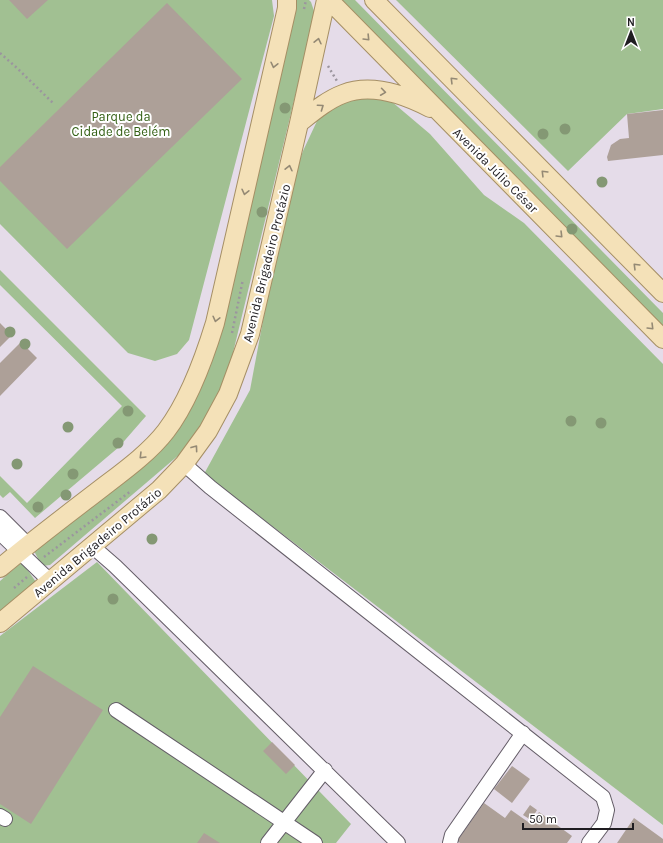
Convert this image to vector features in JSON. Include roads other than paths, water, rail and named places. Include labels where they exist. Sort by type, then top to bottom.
[{"type":"main road","points":[[0,567],[137,460],[166,431],[181,407],[197,375],[215,323],[286,15],[287,0]]},
{"type":"main road","name":"Avenida Brigadeiro Protázio","points":[[0,623],[159,490],[184,464],[208,431],[228,394],[250,334],[300,123],[326,0]]},
{"type":"main road","name":"Avenida Júlio César","points":[[330,0],[663,339]]},
{"type":"main road","points":[[374,0],[663,293]]},
{"type":"main road","points":[[300,123],[330,100],[344,93],[365,90],[382,91],[400,95],[442,115]]},
{"type":"street","points":[[184,464],[210,487],[603,797],[607,810],[604,823],[589,843]]},
{"type":"street","points":[[0,517],[50,581]]},
{"type":"street","points":[[0,533],[24,549]]},
{"type":"street","points":[[92,546],[325,770],[398,843]]},
{"type":"street","points":[[116,710],[315,843]]},
{"type":"street","points":[[450,843],[452,835],[522,733]]},
{"type":"street","points":[[268,843],[325,770]]},
{"type":"park label","name":"Parque da Cidade de Belém","points":[[121,124]]}]
